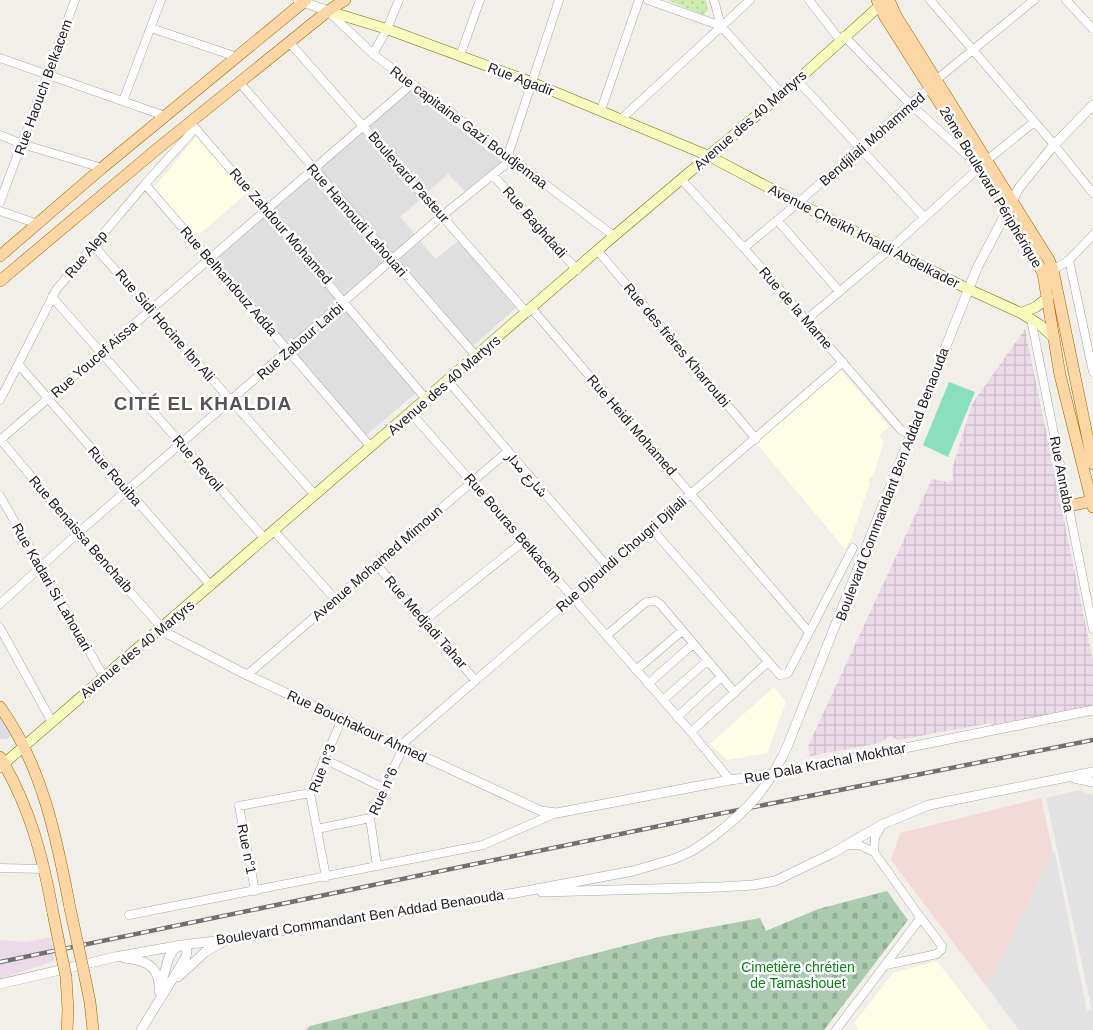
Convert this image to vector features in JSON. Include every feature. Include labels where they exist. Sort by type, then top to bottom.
[{"type":"main road","points":[[0,281],[328,11],[345,0]]},
{"type":"main road","points":[[0,256],[302,1]]},
{"type":"main road","name":"Avenue des 40 Martyrs","points":[[1,763],[24,746],[104,678],[530,311],[614,236],[782,94],[883,1]]},
{"type":"main road","name":"2ème Boulevard Périphérique","points":[[883,1],[885,17],[933,84],[1008,204],[1049,260],[1053,270],[1093,464]]},
{"type":"main road","name":"Rue Agadir","points":[[328,11],[388,29],[531,82],[709,156]]},
{"type":"main road","name":"Avenue Cheïkh Khaldi Abdelkader","points":[[709,156],[968,289],[1021,313],[1053,337]]},
{"type":"main road","name":"2ème Boulevard Périphérique","points":[[1008,204],[1043,273],[1060,375],[1093,503]]},
{"type":"main road","points":[[1021,313],[1036,307],[1048,297]]},
{"type":"main road","points":[[1068,506],[1093,503]]},
{"type":"main road","points":[[0,707],[24,746],[45,802],[56,839],[92,1011],[93,1030]]},
{"type":"main road","points":[[1,763],[20,795],[32,825],[45,869],[66,977],[67,1030]]},
{"type":"street","name":"Rue Haouch Belkacem","points":[[0,202],[74,0]]},
{"type":"street","points":[[123,101],[161,0]]},
{"type":"street","points":[[373,54],[388,29],[399,0]]},
{"type":"street","points":[[460,56],[480,0]]},
{"type":"street","points":[[510,157],[531,82],[559,0]]},
{"type":"street","points":[[601,110],[639,0]]},
{"type":"street","points":[[648,0],[721,26]]},
{"type":"street","points":[[714,0],[721,26],[782,94]]},
{"type":"street","points":[[621,119],[750,0]]},
{"type":"street","points":[[809,0],[842,38],[910,104],[983,164]]},
{"type":"street","points":[[930,0],[1093,194]]},
{"type":"street","name":"Bendjilali Mohammed","points":[[744,248],[933,84],[1034,0]]},
{"type":"street","points":[[1066,0],[1093,29]]},
{"type":"street","points":[[302,1],[328,11]]},
{"type":"street","name":"Rue capitaine Gazi Boudjemaa","points":[[328,11],[373,54],[614,236]]},
{"type":"street","points":[[151,28],[237,57]]},
{"type":"street","name":"Boulevard Pasteur","points":[[290,43],[442,216],[530,311]]},
{"type":"street","points":[[0,58],[165,116]]},
{"type":"street","points":[[797,80],[924,217]]},
{"type":"street","name":"Rue Hamoudi Lahouari","points":[[240,83],[476,356]]},
{"type":"street","name":"Rue Youcef Aissa","points":[[0,440],[412,84]]},
{"type":"street","points":[[1052,144],[1093,100]]},
{"type":"street","points":[[1052,144],[1093,105]]},
{"type":"street","points":[[806,320],[890,249],[983,164],[1034,122]]},
{"type":"street","name":"Rue Alep","points":[[0,400],[56,290],[145,184],[191,133],[191,123]]},
{"type":"street","name":"Rue Zahdour Mohamed","points":[[191,123],[427,400]]},
{"type":"street","points":[[0,135],[22,144],[102,168]]},
{"type":"street","name":"Boulevard Commandant Ben Addad Benaouda","points":[[0,984],[116,957],[182,945],[515,893],[633,871],[658,865],[692,851],[736,819],[756,800],[770,780],[787,747],[912,435],[968,289],[1008,204],[1052,144]]},
{"type":"street","name":"Rue Zabour Larbi","points":[[0,604],[78,533],[442,216],[493,175],[510,157]]},
{"type":"street","name":"Rue Baghdadi","points":[[493,175],[577,270]]},
{"type":"street","name":"Rue de la Marne","points":[[682,180],[744,248],[901,430],[912,435]]},
{"type":"street","name":"Rue Belhandouz Adda","points":[[145,184],[371,447]]},
{"type":"street","points":[[0,211],[38,224]]},
{"type":"street","points":[[777,220],[839,291]]},
{"type":"street","points":[[1053,270],[1069,260],[1093,235]]},
{"type":"street","name":"Rue Sidi Hocine Ibn Ali","points":[[93,245],[152,309],[315,495]]},
{"type":"street","name":"Rue des frères Kharroubi","points":[[598,252],[756,439]]},
{"type":"street","points":[[1069,260],[1091,355],[1093,372]]},
{"type":"street","name":"Rue Revoil","points":[[52,297],[265,538]]},
{"type":"street","name":"Rue Heidi Mohamed","points":[[530,311],[809,632]]},
{"type":"street","name":"Rue Annaba","points":[[1031,319],[1093,629]]},
{"type":"street","name":"Rue Djoundi Chougri Djilali","points":[[401,747],[475,680],[843,362]]},
{"type":"street","name":"Rue Rouiba","points":[[19,365],[211,586]]},
{"type":"street","name":"شارع مدار","points":[[448,381],[607,566]]},
{"type":"street","name":"Rue Bouras Belkacem","points":[[411,413],[607,635],[730,780]]},
{"type":"street","name":"Rue Benaissa Benchaib","points":[[0,440],[78,533],[162,628]]},
{"type":"street","name":"Avenue Mohamed Mimoun","points":[[247,675],[508,451]]},
{"type":"street","name":"Rue Kadari Si Lahouari","points":[[0,496],[104,678]]},
{"type":"street","points":[[651,528],[780,675],[788,673],[853,548]]},
{"type":"street","points":[[274,531],[335,599]]},
{"type":"street","points":[[425,620],[524,541]]},
{"type":"street","name":"Rue Medjadi Tahar","points":[[376,564],[475,680]]},
{"type":"street","points":[[607,635],[646,602],[658,603],[734,693]]},
{"type":"street","points":[[0,628],[52,722]]},
{"type":"street","name":"Rue Bouchakour Ahmed","points":[[162,628],[168,634],[247,675],[541,810],[557,813]]},
{"type":"street","points":[[636,670],[682,630]]},
{"type":"street","points":[[648,684],[693,644]]},
{"type":"street","points":[[663,700],[708,661]]},
{"type":"street","points":[[691,732],[768,662]]},
{"type":"street","points":[[677,717],[721,677]]},
{"type":"street","name":"Rue Dala Krachal Mokhtar","points":[[557,813],[730,780],[786,772],[1093,710]]},
{"type":"street","name":"Rue n°3","points":[[326,877],[310,793],[342,719]]},
{"type":"street","name":"Rue n°6","points":[[377,866],[370,818],[401,747]]},
{"type":"street","points":[[324,759],[384,788]]},
{"type":"street","points":[[515,893],[752,885],[775,880],[845,846],[883,824],[929,805],[1093,772]]},
{"type":"street","points":[[1071,777],[1093,782]]},
{"type":"street","name":"Rue n°1","points":[[255,891],[239,806],[310,793]]},
{"type":"street","points":[[129,915],[483,845],[557,813]]},
{"type":"street","points":[[317,829],[370,818]]},
{"type":"street","points":[[874,852],[874,837],[883,824]]},
{"type":"street","points":[[845,846],[859,844],[874,852],[942,946],[937,954],[886,965]]},
{"type":"street","points":[[0,868],[45,869]]},
{"type":"street","points":[[836,1030],[919,920],[918,914]]},
{"type":"street","points":[[156,1004],[177,978],[195,960],[215,946],[232,938]]},
{"type":"street","points":[[141,1030],[186,957],[187,949],[182,945],[174,949],[169,957],[156,1004]]},
{"type":"street","points":[[116,957],[138,960],[152,965],[158,976],[159,991]]},
{"type":"shaded area","points":[[409,90],[502,161],[465,191],[448,174],[427,193],[369,125]]},
{"type":"shaded area","points":[[364,131],[421,199],[400,217],[416,235],[393,255],[320,169]]},
{"type":"shaded area","points":[[197,136],[248,192],[196,237],[152,190]]},
{"type":"shaded area","points":[[313,175],[386,260],[345,296],[271,211]]},
{"type":"shaded area","points":[[266,216],[338,302],[288,345],[215,260]]},
{"type":"shaded area","points":[[419,240],[436,259],[458,241],[516,308],[473,346],[397,260]]},
{"type":"shaded area","points":[[344,308],[416,393],[365,436],[293,351]]},
{"type":"shaded area","points":[[1025,329],[1093,661],[1093,706],[898,740],[890,736],[880,743],[810,756],[808,746],[932,479],[948,482],[953,480],[952,469],[972,404]]},
{"type":"shaded area","points":[[840,369],[889,427],[879,435],[884,442],[873,475],[868,480],[870,483],[850,541],[845,549],[757,444]]},
{"type":"shaded area","points":[[774,687],[786,702],[767,753],[727,760],[710,744]]},
{"type":"shaded area","points":[[0,713],[11,730],[10,736],[7,739],[0,739]]},
{"type":"shaded area","points":[[1080,790],[1093,796],[1093,1030],[1019,1030],[986,986],[993,977],[1053,852],[1055,853],[1087,1011],[1092,1010],[1046,798]]},
{"type":"shaded area","points":[[1041,798],[1053,852],[993,977],[986,986],[891,860],[900,833]]},
{"type":"shaded area","points":[[51,937],[54,961],[0,979],[0,940],[26,942]]},
{"type":"shaded area","points":[[937,961],[990,1030],[857,1030],[858,1028],[854,1023],[893,973]]},
{"type":"green space","points":[[667,0],[706,0],[708,10],[703,15]]},
{"type":"green space","points":[[949,382],[975,392],[948,457],[923,445]]},
{"type":"green space","name":"Cimetière chrétien de Tamashouet","points":[[887,891],[908,920],[824,1030],[306,1030],[310,1026],[659,937],[760,918],[766,931],[818,909]]},
{"type":"railway","points":[[0,962],[703,817],[1093,740]]},
{"type":"district","name":"CITÉ EL KHALDIA","points":[[203,403]]}]
